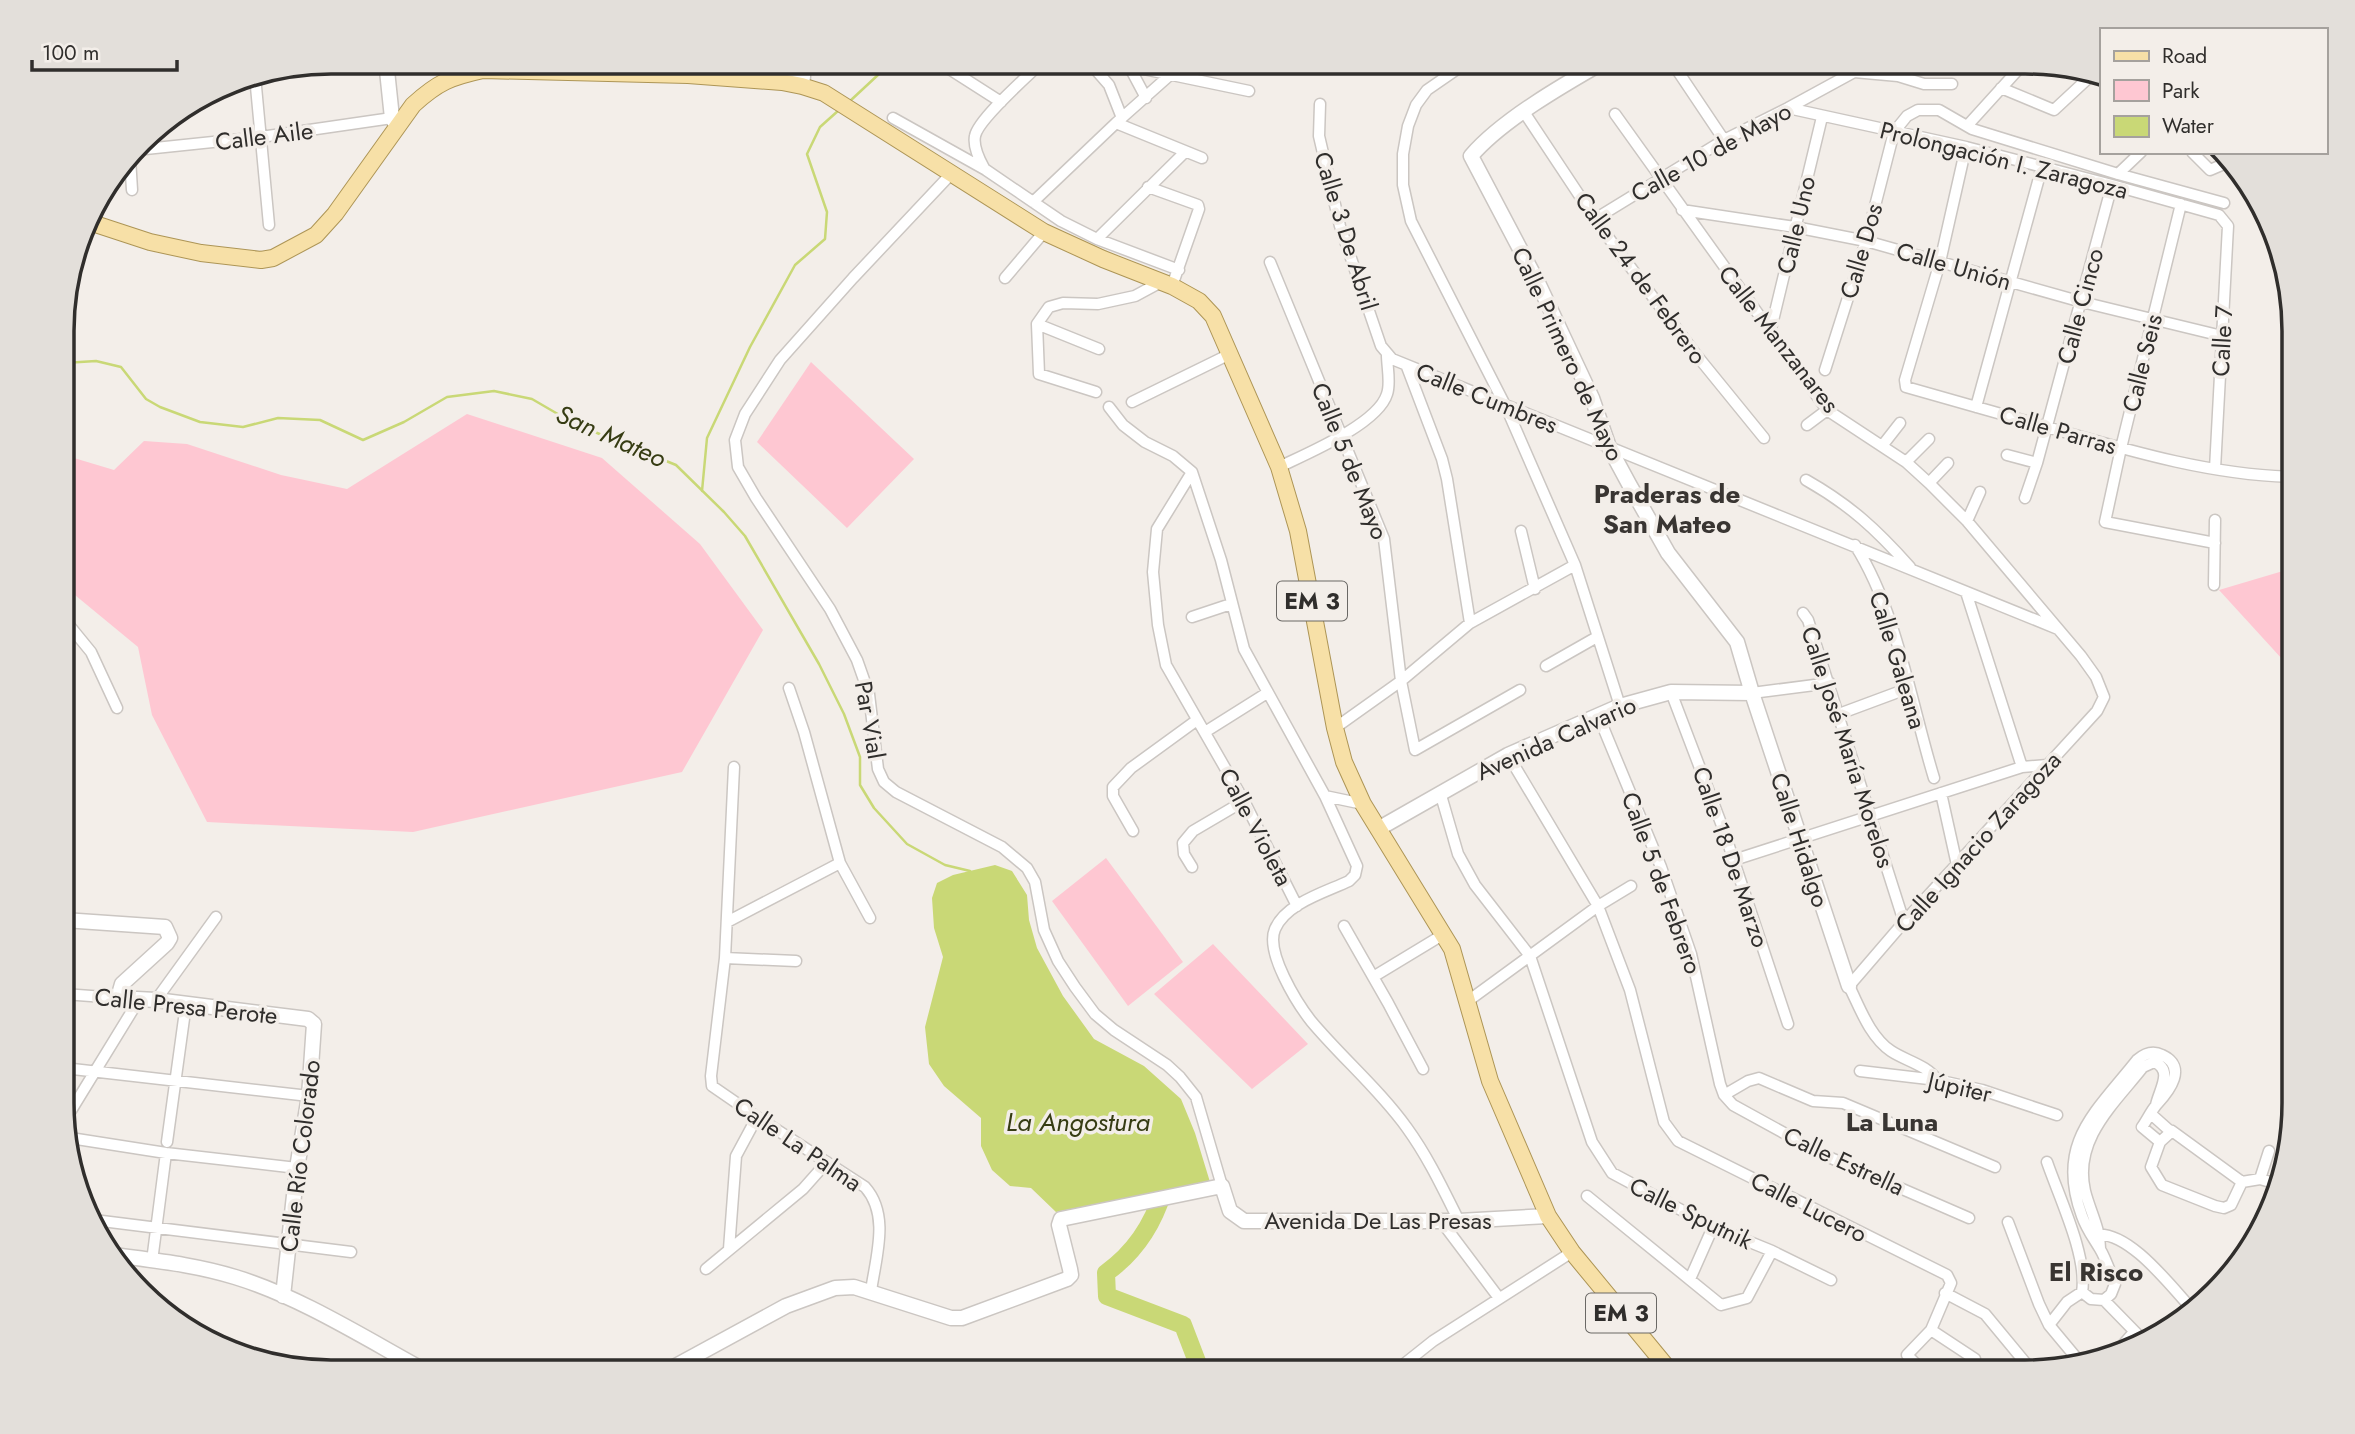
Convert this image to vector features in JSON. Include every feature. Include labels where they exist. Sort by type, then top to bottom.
[{"type":"main road","name":"EM 3","points":[[97,224],[150,242],[201,253],[261,260],[273,258],[316,235],[335,214],[394,122],[428,91],[461,74]]},
{"type":"main road","name":"EM 3","points":[[680,74],[782,82],[802,86],[833,99],[1044,232],[1167,284],[1199,301],[1213,316],[1279,467],[1298,531],[1335,728],[1344,762],[1363,804],[1444,934],[1458,965],[1490,1081],[1548,1216],[1572,1252],[1661,1360]]},
{"type":"street","points":[[388,74],[394,122]]},
{"type":"street","points":[[798,74],[803,76],[802,86]]},
{"type":"street","points":[[957,74],[1002,102]]},
{"type":"street","points":[[986,170],[978,156],[975,135],[983,120],[1031,74]]},
{"type":"street","points":[[1099,74],[1109,85],[1119,120],[1202,158]]},
{"type":"street","points":[[1133,74],[1146,98]]},
{"type":"street","points":[[1166,74],[1249,91]]},
{"type":"street","points":[[1450,74],[1427,90],[1416,105],[1408,126],[1403,154],[1403,185],[1411,221],[1506,407],[1575,565],[1620,706]]},
{"type":"street","points":[[1524,112],[1584,74]]},
{"type":"street","points":[[1680,74],[1724,140]]},
{"type":"street","name":"Calle 10 de Mayo","points":[[1595,219],[1724,140],[1788,108],[1840,74]]},
{"type":"street","points":[[1889,74],[1924,84],[1952,84]]},
{"type":"street","points":[[1967,126],[2014,74]]},
{"type":"street","points":[[1033,202],[1170,75]]},
{"type":"street","points":[[2001,88],[2054,110],[2086,81]]},
{"type":"street","points":[[256,85],[269,225]]},
{"type":"street","name":"Calle 3 De Abril","points":[[1320,104],[1319,136],[1340,226],[1381,346],[1387,355]]},
{"type":"street","name":"Prolongación I. Zaragoza","points":[[1788,108],[1966,147],[2220,215]]},
{"type":"street","points":[[1894,132],[1907,116],[1918,110],[1940,110],[1967,126],[2118,174],[2224,203]]},
{"type":"street","name":"Calle Primero de Mayo","points":[[1524,112],[1480,145],[1471,156],[1539,285],[1592,398],[1609,447],[1668,553],[1737,642],[1752,694]]},
{"type":"street","name":"Calle 24 de Febrero","points":[[1524,112],[1595,219],[1694,352],[1764,438]]},
{"type":"street","name":"Calle Manzanares","points":[[1615,114],[1827,410],[1906,462],[1967,521],[2059,629],[2096,677],[2104,697]]},
{"type":"street","name":"Calle Uno","points":[[1770,333],[1822,117]]},
{"type":"street","points":[[894,118],[986,170],[1061,221],[1097,239],[1179,270]]},
{"type":"street","name":"Calle Aile","points":[[149,149],[394,122]]},
{"type":"street","name":"Calle Dos","points":[[1825,370],[1866,241],[1894,132]]},
{"type":"street","points":[[1940,262],[1966,147]]},
{"type":"street","points":[[1097,239],[1185,152]]},
{"type":"street","points":[[2118,174],[2139,154]]},
{"type":"street","points":[[2194,154],[2210,170],[2222,166]]},
{"type":"street","points":[[1976,407],[2042,167]]},
{"type":"street","points":[[131,169],[132,190]]},
{"type":"street","name":"Par Vial","points":[[951,174],[828,304],[780,360],[745,414],[735,440],[738,467],[830,609],[857,660],[869,694],[878,769],[884,782],[896,792],[1002,847],[1027,868],[1035,882],[1044,930],[1058,961],[1075,987],[1095,1014],[1167,1065],[1196,1097],[1222,1186]]},
{"type":"street","name":"Calle Cinco","points":[[2025,498],[2082,302],[2112,185]]},
{"type":"street","points":[[1096,392],[1039,374],[1037,324],[1049,307],[1063,303],[1098,304],[1135,296],[1167,284],[1179,270],[1198,205],[1148,187]]},
{"type":"street","name":"Calle Seis","points":[[2181,204],[2105,522],[2215,543]]},
{"type":"street","name":"Calle Unión","points":[[1682,210],[1796,227],[1866,241],[2082,302],[2222,336]]},
{"type":"street","name":"Calle 7","points":[[2215,470],[2228,226],[2220,215]]},
{"type":"street","points":[[1005,278],[1044,232]]},
{"type":"street","name":"Calle 5 de Mayo","points":[[1269,262],[1384,539],[1401,681],[1415,750],[1520,690]]},
{"type":"street","name":"Calle Parras","points":[[1940,262],[1906,387],[2121,449],[2215,470],[2282,477]]},
{"type":"street","points":[[1037,324],[1100,349]]},
{"type":"street","points":[[1132,401],[1230,354]]},
{"type":"street","name":"Calle Cumbres","points":[[1387,355],[1407,367],[2059,629]]},
{"type":"street","name":"Calle Cumbres","points":[[1279,467],[1342,437],[1384,402],[1388,391],[1387,355]]},
{"type":"street","points":[[1407,367],[1447,479],[1470,623]]},
{"type":"street","points":[[1109,407],[1123,425],[1145,442],[1173,456],[1192,472],[1221,560],[1244,649],[1325,796],[1357,866],[1356,875],[1349,881],[1297,906]]},
{"type":"street","points":[[1808,425],[1827,410]]},
{"type":"street","points":[[1882,446],[1900,423]]},
{"type":"street","points":[[1906,462],[1929,439]]},
{"type":"street","points":[[2007,455],[2037,463]]},
{"type":"street","points":[[1929,483],[1948,463]]},
{"type":"street","name":"Calle Violeta","points":[[1192,472],[1157,529],[1153,572],[1158,625],[1166,665],[1244,801],[1297,906],[1273,931],[1275,953],[1286,982],[1310,1020],[1362,1074],[1406,1127],[1432,1166],[1460,1221]]},
{"type":"street","points":[[1806,480],[1838,498],[1877,530],[1911,569]]},
{"type":"street","points":[[1967,521],[1980,492]]},
{"type":"street","points":[[2214,585],[2215,520]]},
{"type":"street","points":[[1521,531],[1535,589]]},
{"type":"street","name":"Calle Galeana","points":[[1855,545],[1885,603],[1934,778]]},
{"type":"street","points":[[1335,728],[1401,681],[1470,623],[1575,565]]},
{"type":"street","points":[[1966,592],[2022,767]]},
{"type":"street","points":[[1192,617],[1231,604]]},
{"type":"street","name":"Calle José María Morelos","points":[[1803,613],[1808,620],[1830,683],[1904,922]]},
{"type":"street","points":[[74,630],[90,652],[117,708]]},
{"type":"street","points":[[1546,666],[1597,636]]},
{"type":"street","name":"Avenida Calvario","points":[[1378,829],[1508,755],[1620,706],[1671,692],[1752,694],[1830,683]]},
{"type":"street","points":[[789,688],[840,863],[870,918]]},
{"type":"street","points":[[1839,714],[1909,688]]},
{"type":"street","name":"Calle 18 De Marzo","points":[[1671,692],[1734,860],[1788,1024]]},
{"type":"street","points":[[1205,733],[1267,693]]},
{"type":"street","name":"Calle Hidalgo","points":[[1752,694],[1849,986]]},
{"type":"street","name":"Calle Ignacio Zaragoza","points":[[1849,986],[2097,711],[2104,697]]},
{"type":"street","name":"Calle 5 de Febrero","points":[[1598,715],[1661,867],[1691,954],[1724,1095]]},
{"type":"street","points":[[1133,831],[1113,796],[1113,787],[1131,768],[1197,720]]},
{"type":"street","points":[[1508,755],[1598,906]]},
{"type":"street","points":[[1734,860],[2022,767],[2047,765]]},
{"type":"street","points":[[734,766],[725,958],[796,961]]},
{"type":"street","points":[[1440,792],[1458,854],[1530,956]]},
{"type":"street","points":[[1941,793],[1957,865]]},
{"type":"street","points":[[1325,796],[1363,804]]},
{"type":"street","points":[[1192,867],[1184,854],[1183,843],[1193,831],[1244,801]]},
{"type":"street","points":[[727,922],[840,863]]},
{"type":"street","points":[[1468,1001],[1598,906],[1631,886]]},
{"type":"street","name":"Calle Lucero","points":[[1598,906],[1630,990],[1664,1122],[1669,1132],[1678,1141],[1951,1279],[1945,1293]]},
{"type":"street","points":[[156,1000],[216,916]]},
{"type":"street","points":[[74,921],[165,927],[169,933],[167,943],[122,984],[118,998]]},
{"type":"street","points":[[1343,926],[1423,1069]]},
{"type":"street","points":[[1373,977],[1444,934]]},
{"type":"street","name":"Calle Sputnik","points":[[1530,956],[1592,1142],[1612,1173],[1713,1227],[1772,1251],[1831,1280]]},
{"type":"street","name":"Calle La Palma","points":[[725,958],[712,1086],[865,1187],[874,1197],[879,1209],[879,1236],[871,1291]]},
{"type":"street","points":[[1849,986],[1881,1042],[1890,1050],[1930,1072],[1937,1080]]},
{"type":"street","name":"Calle Presa Perote","points":[[74,995],[140,998],[308,1019]]},
{"type":"street","points":[[74,1105],[140,998]]},
{"type":"street","points":[[152,1261],[186,1004]]},
{"type":"street","name":"Calle Río Colorado","points":[[284,1296],[315,1029],[308,1019]]},
{"type":"street","points":[[2104,1300],[2111,1294],[2115,1284],[2095,1235],[2082,1171],[2083,1153],[2090,1137],[2143,1067],[2154,1062],[2160,1064],[2165,1071],[2165,1077],[2154,1110],[2142,1127],[2161,1142]]},
{"type":"street","points":[[74,1069],[309,1096]]},
{"type":"street","name":"Júpiter","points":[[1860,1071],[1937,1080],[1982,1090],[2057,1115]]},
{"type":"street","points":[[1724,1095],[1748,1081],[1759,1078],[1813,1101],[1843,1102],[1995,1167]]},
{"type":"street","name":"Calle Estrella","points":[[1724,1095],[1733,1105],[1824,1155],[1969,1219]]},
{"type":"street","points":[[2154,1110],[2172,1131],[2242,1182],[2260,1179],[2269,1182]]},
{"type":"street","points":[[729,1249],[736,1156],[757,1117]]},
{"type":"street","points":[[2172,1131],[2161,1142],[2151,1167],[2162,1185],[2224,1208],[2231,1205],[2242,1182]]},
{"type":"street","points":[[76,1138],[167,1148],[297,1168]]},
{"type":"street","points":[[2260,1179],[2269,1151]]},
{"type":"street","points":[[705,1269],[803,1189],[827,1162]]},
{"type":"street","points":[[2047,1162],[2080,1259],[2084,1279],[2082,1292],[2067,1302],[2049,1325]]},
{"type":"street","points":[[688,1360],[786,1306],[835,1288],[853,1287],[871,1291],[951,1318],[974,1316],[1067,1279],[1071,1275],[1059,1224],[1061,1219],[1222,1186]]},
{"type":"street","name":"Avenida De Las Presas","points":[[1222,1186],[1230,1211],[1244,1221],[1460,1221],[1548,1216]]},
{"type":"street","points":[[1587,1196],[1721,1305],[1747,1298],[1772,1251]]},
{"type":"street","points":[[102,1221],[351,1252]]},
{"type":"street","points":[[1441,1221],[1499,1298]]},
{"type":"street","points":[[2008,1222],[2049,1325],[2075,1356]]},
{"type":"street","points":[[1690,1279],[1713,1227]]},
{"type":"street","points":[[2095,1235],[2116,1238],[2134,1248],[2186,1303]]},
{"type":"street","points":[[1409,1360],[1433,1341],[1572,1252]]},
{"type":"street","points":[[125,1257],[232,1276],[284,1296],[405,1360]]},
{"type":"street","points":[[2082,1292],[2091,1299],[2104,1300],[2137,1335]]},
{"type":"street","points":[[1912,1360],[1907,1355],[1931,1330],[1945,1293],[1985,1314],[2023,1360]]},
{"type":"street","points":[[1931,1330],[1975,1359]]},
{"type":"street","points":[[2128,1339],[2134,1332]]},
{"type":"green space","points":[[811,362],[914,459],[847,528],[757,442]]},
{"type":"green space","points":[[467,414],[602,458],[700,544],[763,630],[682,772],[413,832],[207,822],[152,715],[138,647],[74,594],[74,458],[114,470],[144,441],[187,444],[281,475],[347,489]]},
{"type":"green space","points":[[2282,571],[2282,659],[2219,590]]},
{"type":"green space","points":[[1106,858],[1183,962],[1128,1006],[1052,901]]},
{"type":"green space","points":[[1213,944],[1308,1044],[1252,1089],[1154,994]]},
{"type":"water","name":"La Angostura","points":[[995,865],[1012,871],[1027,895],[1029,920],[1037,948],[1063,996],[1094,1039],[1144,1066],[1181,1099],[1210,1182],[1056,1212],[1031,1188],[1010,1186],[992,1170],[981,1146],[981,1118],[944,1086],[929,1064],[925,1027],[943,957],[934,928],[932,898],[937,883],[953,875]]},
{"type":"waterway","points":[[850,101],[879,74]]},
{"type":"waterway","points":[[702,491],[707,438],[750,347],[795,265],[825,239],[827,212],[807,154],[820,127],[839,110]]},
{"type":"waterway","name":"San Mateo","points":[[74,362],[96,361],[121,367],[146,399],[200,422],[243,427],[278,418],[320,420],[363,440],[404,422],[447,397],[494,391],[532,399],[575,424],[676,465],[745,536],[819,664],[844,714],[860,757],[860,785],[874,808],[907,844],[945,865],[970,871]]},
{"type":"waterway","name":"San Mateo","points":[[1163,1192],[1154,1215],[1134,1247],[1106,1273],[1107,1296],[1183,1325],[1196,1360]]},
{"type":"district","name":"Praderas de San Mateo","points":[[1667,509]]},
{"type":"district","name":"La Luna","points":[[1892,1122]]},
{"type":"district","name":"El Risco","points":[[2096,1272]]}]
